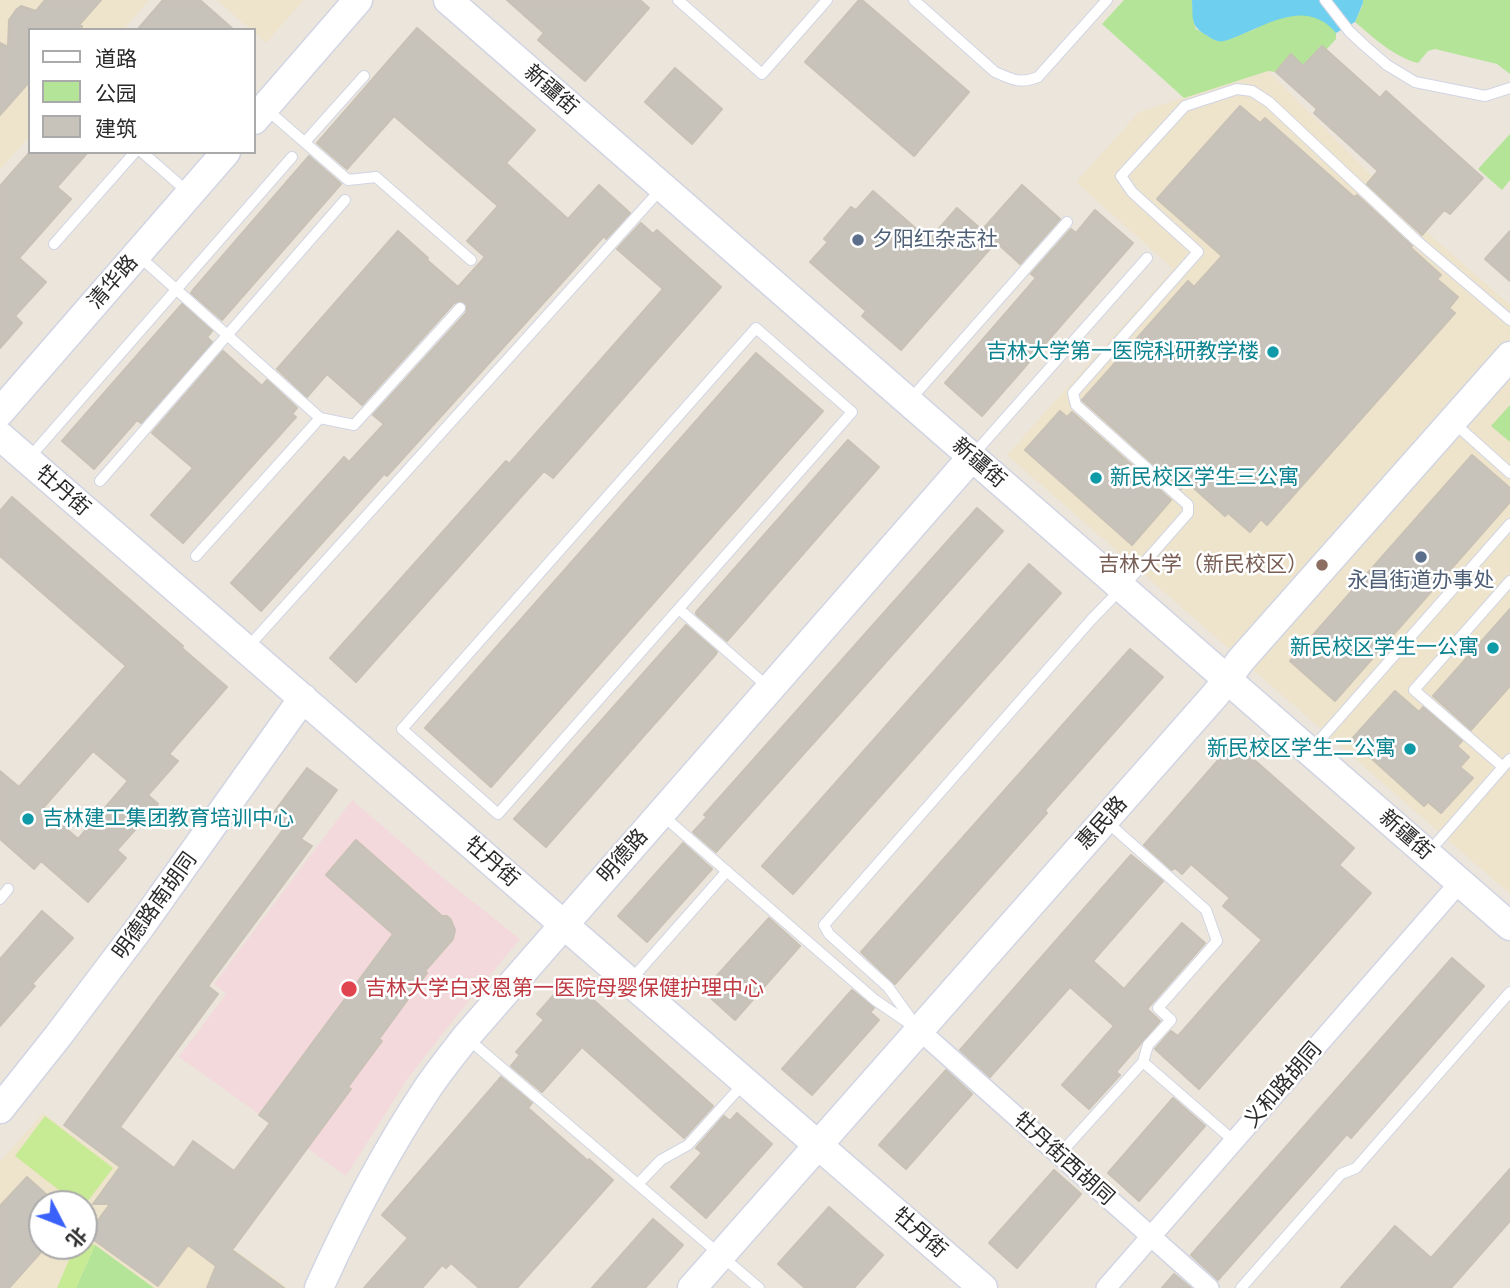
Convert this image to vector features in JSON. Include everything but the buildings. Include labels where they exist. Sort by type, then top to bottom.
[{"type":"street","points":[[259,114],[358,0]]},
{"type":"street","name":"新疆街","points":[[448,0],[1510,926]]},
{"type":"street","name":"清华路","points":[[0,412],[224,154]]},
{"type":"street","name":"惠民路","points":[[692,1288],[1510,356]]},
{"type":"street","name":"牡丹街","points":[[0,436],[984,1288]]},
{"type":"street","name":"明德路","points":[[319,1288],[340,1241],[384,1158],[429,1086],[466,1037],[972,457]]},
{"type":"street","name":"明德路南胡同","points":[[0,1109],[141,926],[303,698]]},
{"type":"street","name":"义和路胡同","points":[[1106,1288],[1460,882]]},
{"type":"street","name":"牡丹街西胡同","points":[[919,1030],[1209,1288]]},
{"type":"lane","points":[[678,0],[762,74],[827,0]]},
{"type":"lane","points":[[914,0],[995,72],[1027,82],[1038,77],[1107,0]]},
{"type":"lane","points":[[1325,0],[1364,46],[1387,65],[1415,82],[1485,96],[1510,88]]},
{"type":"lane","points":[[305,142],[363,76]]},
{"type":"lane","points":[[919,1030],[888,987],[829,934],[824,925],[1188,513],[1188,505],[1076,405],[1073,393],[1198,252],[1132,192],[1121,176],[1185,106],[1237,89],[1252,91],[1269,102],[1416,240],[1510,320]]},
{"type":"lane","points":[[259,114],[305,142],[348,180],[376,177],[471,260]]},
{"type":"lane","points":[[54,244],[133,154]]},
{"type":"lane","points":[[144,154],[190,194]]},
{"type":"lane","points":[[28,460],[292,157]]},
{"type":"lane","points":[[246,649],[663,188]]},
{"type":"lane","points":[[100,481],[345,200]]},
{"type":"lane","points":[[908,401],[1067,222]]},
{"type":"lane","points":[[137,254],[320,418],[354,425],[460,308]]},
{"type":"lane","points":[[972,457],[1147,258]]},
{"type":"lane","points":[[756,328],[852,412],[679,609],[498,814],[402,729],[756,328]]},
{"type":"lane","points":[[196,556],[320,418]]},
{"type":"lane","points":[[1452,421],[1510,473]]},
{"type":"lane","points":[[1310,751],[1510,524]]},
{"type":"lane","points":[[1427,854],[1506,763],[1414,690],[1510,581]]},
{"type":"lane","points":[[679,609],[770,688]]},
{"type":"lane","points":[[660,813],[875,1000],[919,1030]]},
{"type":"lane","points":[[1059,1155],[1143,1062],[1148,1045],[1171,1020],[1157,1008],[1217,941],[1206,910],[1105,820]]},
{"type":"lane","points":[[630,981],[727,871]]},
{"type":"lane","points":[[0,898],[8,889]]},
{"type":"lane","points":[[1241,1288],[1341,1174],[1356,1168],[1510,992]]},
{"type":"lane","points":[[466,1037],[759,1288]]},
{"type":"lane","points":[[1143,1062],[1234,1141]]},
{"type":"lane","points":[[638,1184],[661,1160],[688,1145],[746,1081]]},
{"type":"shaded area","points":[[0,0],[149,0],[125,28],[28,28],[28,138],[0,170]]},
{"type":"shaded area","points":[[217,0],[304,0],[266,43],[256,34],[256,28],[249,28]]},
{"type":"shaded area","name":"吉林大学（新民校区）","points":[[1268,71],[1428,233],[1510,305],[1510,894],[1007,455],[1173,269],[1076,182],[1139,112]]},
{"type":"shaded area","name":"吉林大学白求恩第一医院母婴保健护理中心","points":[[352,800],[520,939],[408,1078],[346,1176],[179,1057],[226,994],[214,984]]},
{"type":"shaded area","points":[[43,1113],[287,1287],[287,1288],[0,1288],[0,1162]]},
{"type":"green space","points":[[1124,0],[1192,0],[1196,29],[1217,41],[1224,41],[1255,29],[1281,14],[1306,9],[1323,17],[1336,33],[1336,39],[1326,50],[1321,46],[1303,66],[1291,55],[1276,72],[1268,71],[1184,98],[1102,24]]},
{"type":"green space","points":[[1363,0],[1510,0],[1510,74],[1497,64],[1435,49],[1428,51],[1418,63],[1401,56],[1355,22]]},
{"type":"green space","points":[[1510,134],[1510,180],[1502,190],[1478,169]]},
{"type":"green space","points":[[1510,405],[1510,442],[1491,426]]},
{"type":"green space","points":[[45,1116],[113,1168],[96,1190],[59,1190],[15,1156]]},
{"type":"green space","points":[[98,1247],[154,1288],[76,1288],[88,1260],[98,1260]]},
{"type":"green space","points":[[69,1260],[88,1260],[76,1288],[57,1288]]},
{"type":"water","points":[[1192,0],[1363,0],[1363,3],[1355,22],[1336,33],[1314,17],[1302,15],[1277,20],[1220,41],[1202,33],[1195,25]]},
{"type":"place","name":"夕阳红杂志社","points":[[858,240]]},
{"type":"place","name":"吉林大学第一医院科研教学楼","points":[[1273,352]]},
{"type":"place","name":"新民校区学生三公寓","points":[[1096,478]]},
{"type":"place","name":"永昌街道办事处","points":[[1421,557]]},
{"type":"place","name":"吉林大学（新民校区）","points":[[1322,565]]},
{"type":"place","name":"新民校区学生一公寓","points":[[1493,648]]},
{"type":"place","name":"新民校区学生二公寓","points":[[1410,749]]},
{"type":"place","name":"吉林建工集团教育培训中心","points":[[28,819]]},
{"type":"place","name":"吉林大学白求恩第一医院母婴保健护理中心","points":[[349,989]]}]
